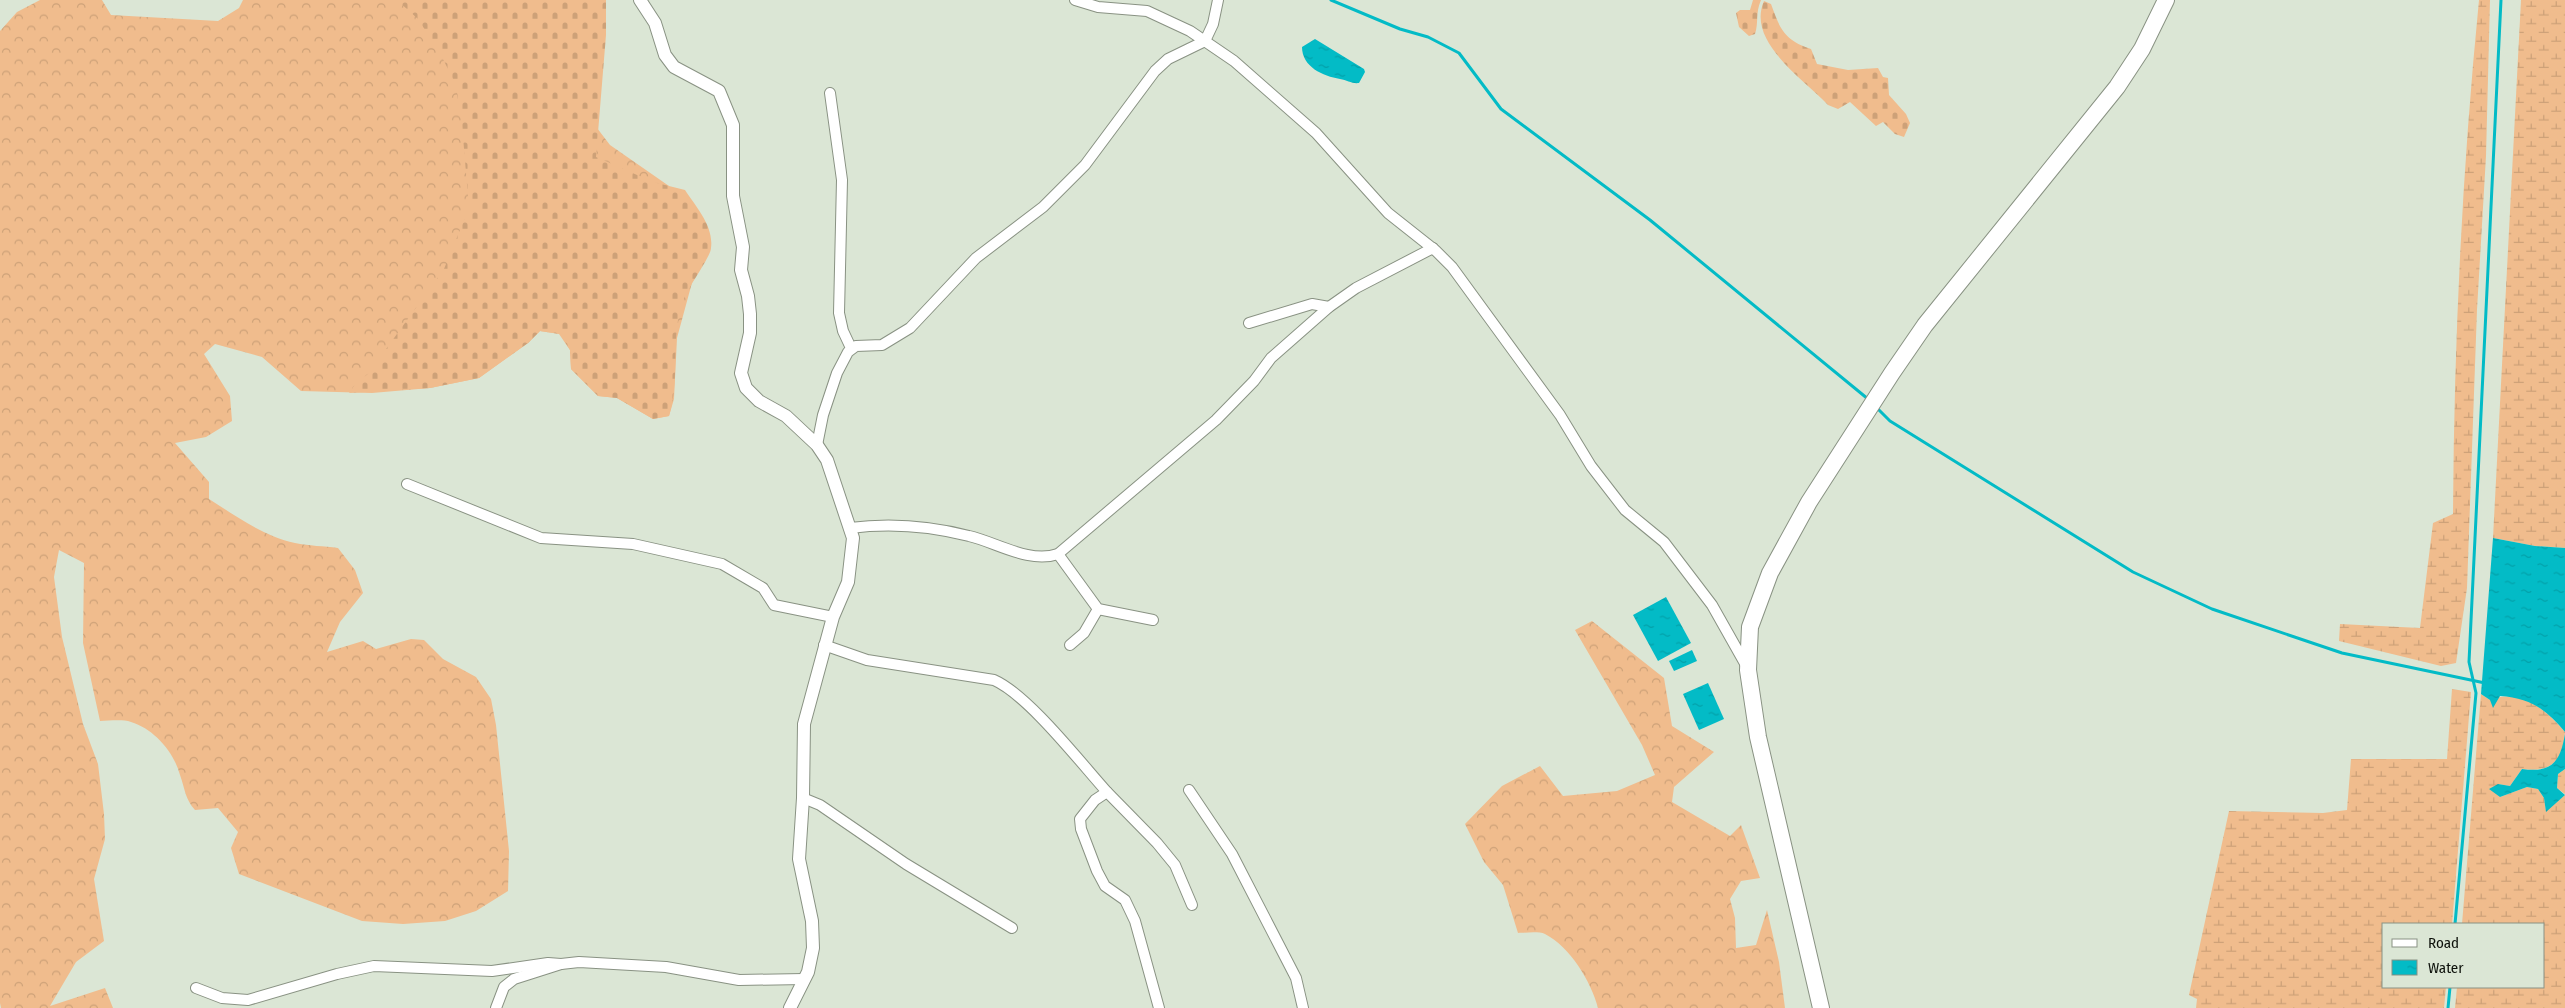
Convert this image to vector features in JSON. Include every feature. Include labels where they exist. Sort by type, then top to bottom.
[{"type":"main road","points":[[1821,1008],[1758,738],[1748,670],[1750,627],[1753,618],[1770,573],[1809,502],[1925,325],[2117,86],[2142,49],[2166,0]]},
{"type":"street","points":[[640,0],[655,23],[665,55],[674,67],[719,91],[733,125],[733,196],[743,247],[742,270],[750,314],[750,333],[741,373],[746,388],[759,400],[786,416],[817,445],[827,460],[852,538],[848,582],[832,617],[804,724],[803,798],[799,859],[812,921],[813,948],[804,979],[790,1008]]},
{"type":"street","points":[[1075,0],[1098,7],[1146,11],[1190,32],[1234,61],[1316,133],[1388,213],[1433,248],[1452,267],[1554,407],[1591,466],[1625,510],[1664,542],[1712,605],[1748,670]]},
{"type":"street","points":[[851,348],[882,345],[910,328],[976,258],[1043,207],[1085,165],[1155,71],[1168,59],[1205,41],[1213,24],[1218,0]]},
{"type":"street","points":[[830,93],[842,180],[839,313],[843,331],[851,348]]},
{"type":"street","points":[[850,528],[872,525],[907,526],[968,535],[1032,556],[1048,557],[1058,554],[1216,420],[1254,380],[1271,358],[1329,307],[1363,284],[1433,248]]},
{"type":"street","points":[[1248,323],[1312,304],[1329,307]]},
{"type":"street","points":[[817,445],[823,414],[837,374],[851,348]]},
{"type":"street","points":[[407,484],[541,538],[633,544],[722,564],[763,588],[774,605],[832,617]]},
{"type":"street","points":[[1058,554],[1098,609],[1153,620]]},
{"type":"street","points":[[1070,645],[1084,633],[1098,609]]},
{"type":"street","points":[[824,646],[867,660],[994,680],[1006,685],[1157,843],[1175,865],[1192,905]]},
{"type":"street","points":[[1189,790],[1232,854],[1296,978],[1304,1008]]},
{"type":"street","points":[[1107,792],[1095,800],[1080,818],[1081,829],[1105,886],[1125,900],[1135,921],[1159,1008]]},
{"type":"street","points":[[803,798],[820,805],[906,864],[1012,928]]},
{"type":"street","points":[[196,988],[222,998],[248,1000],[337,974],[374,966],[492,971],[548,963],[579,962],[666,967],[740,980],[804,979]]},
{"type":"street","points":[[496,1008],[504,987],[514,979],[561,964]]},
{"type":"green space","points":[[40,0],[102,0],[111,15],[218,21],[239,8],[243,0],[575,0],[602,77],[597,128],[610,145],[669,186],[693,279],[677,338],[674,399],[669,416],[653,419],[617,398],[598,396],[571,369],[570,350],[559,334],[540,331],[528,343],[479,378],[430,388],[372,393],[301,391],[262,357],[215,344],[204,354],[230,396],[232,421],[206,437],[175,443],[209,482],[209,499],[250,525],[272,536],[306,545],[338,548],[355,570],[363,593],[340,622],[327,652],[363,641],[376,649],[411,639],[424,640],[443,659],[476,677],[491,699],[496,725],[509,851],[508,891],[476,911],[445,921],[403,924],[362,921],[239,874],[231,848],[238,832],[218,808],[195,810],[187,798],[177,766],[162,743],[148,730],[131,722],[120,720],[100,721],[83,643],[84,563],[59,550],[54,577],[62,637],[83,724],[98,764],[104,814],[105,839],[94,879],[104,941],[76,962],[50,1006],[105,988],[113,1008],[1,1008],[0,1003],[0,31],[17,12]]},
{"type":"green space","points":[[397,0],[606,0],[606,35],[596,157],[653,182],[685,190],[703,217],[710,232],[710,252],[681,306],[676,333],[674,389],[669,416],[653,419],[617,398],[598,396],[571,369],[570,350],[560,334],[540,331],[528,343],[479,378],[430,388],[349,393],[356,383],[368,374],[444,269],[469,208],[462,125],[455,83],[440,53],[418,19]]},
{"type":"green space","points":[[1753,0],[1761,0],[1755,34],[1749,36],[1739,27],[1736,13],[1740,10],[1750,10]]},
{"type":"green space","points":[[2479,0],[2490,0],[2486,156],[2477,310],[2467,588],[2456,663],[2441,666],[2339,641],[2340,624],[2420,628],[2433,523],[2453,514],[2460,257],[2468,128]]},
{"type":"green space","points":[[2521,0],[2565,0],[2565,548],[2535,546],[2493,538]]},
{"type":"green space","points":[[1764,1],[1771,4],[1780,27],[1784,32],[1795,42],[1811,49],[1817,64],[1848,70],[1878,68],[1883,77],[1888,78],[1889,95],[1906,114],[1910,123],[1904,137],[1895,134],[1883,122],[1876,126],[1850,102],[1838,109],[1828,105],[1792,71],[1780,59],[1763,31],[1761,16]]},
{"type":"green space","points":[[1592,621],[1664,678],[1672,726],[1714,752],[1674,787],[1672,802],[1730,836],[1741,825],[1760,878],[1741,881],[1730,899],[1735,918],[1736,948],[1756,945],[1767,910],[1779,962],[1785,1008],[1598,1008],[1585,976],[1563,947],[1542,933],[1518,933],[1503,885],[1484,862],[1465,824],[1502,786],[1540,766],[1563,796],[1617,791],[1655,775],[1642,745],[1575,630]]},
{"type":"green space","points":[[2452,689],[2471,692],[2452,923],[2382,923],[2382,988],[2446,988],[2444,1008],[2196,1008],[2197,999],[2189,995],[2229,811],[2323,813],[2347,810],[2351,759],[2447,759]]},
{"type":"green space","points":[[2481,694],[2490,700],[2501,697],[2522,699],[2541,709],[2565,732],[2562,751],[2554,763],[2541,769],[2522,769],[2510,786],[2498,784],[2500,797],[2527,787],[2538,789],[2544,798],[2546,811],[2565,795],[2565,1008],[2455,1008],[2457,988],[2545,988],[2545,923],[2462,923]]},
{"type":"green space","points":[[2565,769],[2565,794],[2557,788],[2558,774]]},
{"type":"water","points":[[1315,39],[1364,69],[1365,72],[1359,83],[1327,76],[1310,65],[1303,54],[1302,47]]},
{"type":"water","points":[[2493,538],[2535,546],[2565,548],[2565,732],[2544,711],[2529,702],[2500,696],[2493,708],[2490,700],[2481,694]]},
{"type":"water","points":[[1666,597],[1691,643],[1658,661],[1633,615]]},
{"type":"water","points":[[1692,650],[1697,661],[1674,671],[1669,661]]},
{"type":"water","points":[[1708,683],[1724,719],[1699,730],[1683,694]]},
{"type":"water","points":[[2565,734],[2565,769],[2558,774],[2557,788],[2565,795],[2546,812],[2544,798],[2538,789],[2527,787],[2500,797],[2489,789],[2498,784],[2510,786],[2522,769],[2540,769],[2552,764],[2557,759]]},
{"type":"waterway","points":[[1331,0],[1400,29],[1428,37],[1459,53],[1501,109],[1650,220],[1868,399]]},
{"type":"waterway","points":[[2455,923],[2476,693],[2469,662],[2501,0]]},
{"type":"waterway","points":[[1876,407],[1890,421],[2133,572],[2212,609],[2342,653],[2485,683]]},
{"type":"waterway","points":[[2448,1008],[2450,988]]}]
